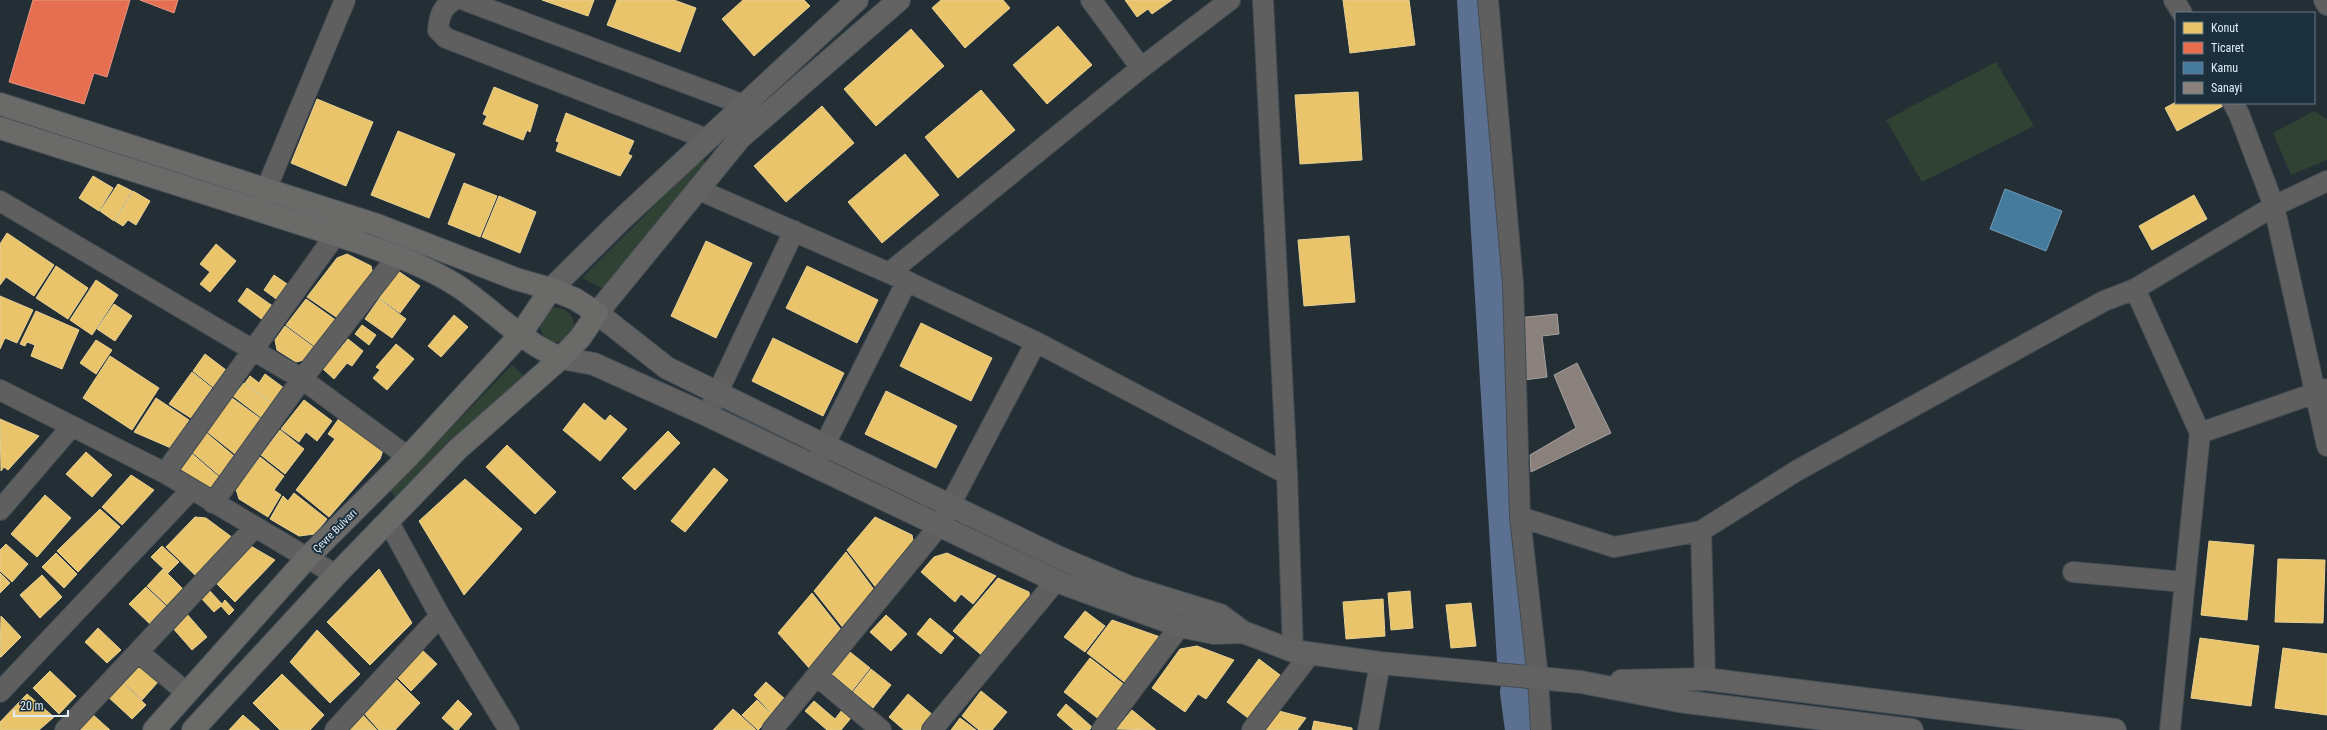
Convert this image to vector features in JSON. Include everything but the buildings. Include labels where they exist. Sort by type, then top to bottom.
[{"type":"main road","points":[[550,289],[707,139],[857,0]]},
{"type":"main road","points":[[193,730],[336,575],[458,449],[561,358],[580,338],[597,314],[697,189],[740,138],[899,0]]},
{"type":"main road","points":[[0,104],[377,225],[516,279],[550,289],[575,299],[597,314],[667,368],[824,445],[1060,558],[1129,587],[1220,615],[1243,632],[1302,652],[1380,663],[1581,682],[1679,701],[1902,729]]},
{"type":"main road","points":[[0,128],[336,234],[397,256],[457,286],[543,351],[561,358],[594,364],[707,415],[1056,581],[1180,626],[1214,633],[1243,632]]},
{"type":"main road","name":"Çevre Bulvarı","points":[[154,730],[308,557],[408,457],[520,335],[550,289]]},
{"type":"main road","points":[[1581,682],[1705,679],[2115,730]]},
{"type":"street","points":[[258,210],[345,0]]},
{"type":"street","points":[[454,0],[444,8],[439,18],[438,30],[446,38],[707,139]]},
{"type":"street","points":[[464,0],[744,105]]},
{"type":"street","points":[[1091,0],[1141,68]]},
{"type":"street","points":[[889,273],[1141,68],[1230,0]]},
{"type":"street","points":[[1252,730],[1302,652],[1287,474],[1263,0]]},
{"type":"street","points":[[1488,0],[1513,284],[1520,517],[1538,678],[1542,730]]},
{"type":"street","points":[[2174,0],[2181,12]]},
{"type":"street","points":[[2324,0],[2327,5]]},
{"type":"street","points":[[2234,104],[2239,114],[2274,206],[2321,391],[2327,446]]},
{"type":"street","points":[[1520,517],[1614,547],[1701,531],[1798,470],[1918,402],[2104,301],[2135,289],[2274,206],[2327,181]]},
{"type":"street","points":[[697,189],[907,281],[1036,342],[1287,474]]},
{"type":"street","points":[[0,201],[302,379],[408,457]]},
{"type":"street","points":[[707,415],[794,231]]},
{"type":"street","points":[[165,473],[336,234]]},
{"type":"street","points":[[213,503],[302,379],[397,256]]},
{"type":"street","points":[[814,466],[907,281]]},
{"type":"street","points":[[2135,289],[2200,433],[2170,730]]},
{"type":"street","points":[[772,730],[939,526],[1036,342]]},
{"type":"street","points":[[0,390],[165,473],[336,575]]},
{"type":"street","points":[[2200,433],[2321,391]]},
{"type":"street","points":[[0,510],[72,426]]},
{"type":"street","points":[[0,692],[192,490]]},
{"type":"street","points":[[388,521],[440,616],[509,730]]},
{"type":"street","points":[[65,730],[255,527]]},
{"type":"street","points":[[1701,531],[1705,679]]},
{"type":"street","points":[[2073,572],[2185,582]]},
{"type":"street","points":[[932,730],[1056,581]]},
{"type":"street","points":[[335,730],[440,616]]},
{"type":"street","points":[[1102,730],[1180,626]]},
{"type":"street","points":[[138,652],[187,693]]},
{"type":"street","points":[[1368,730],[1380,663]]},
{"type":"street","points":[[817,676],[881,730]]},
{"type":"green space","points":[[1996,62],[2034,126],[1922,182],[1886,120]]},
{"type":"green space","points":[[2314,111],[2327,119],[2327,160],[2291,175],[2273,133]]},
{"type":"green space","points":[[702,158],[707,164],[605,290],[582,278]]},
{"type":"green space","points":[[554,308],[560,308],[564,309],[571,315],[574,325],[573,332],[567,339],[560,342],[554,342],[550,341],[543,335],[540,328],[540,322],[541,318],[547,311]]},
{"type":"green space","points":[[512,365],[524,376],[396,497],[390,491]]},
{"type":"waterway","points":[[1473,0],[1513,661]]},
{"type":"waterway","points":[[1516,692],[1521,730]]}]
